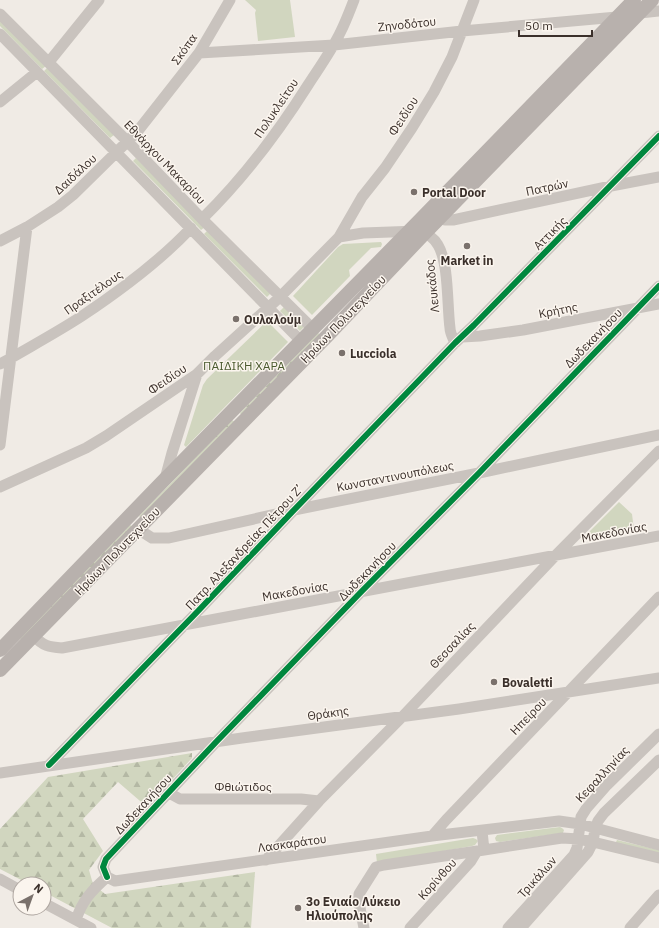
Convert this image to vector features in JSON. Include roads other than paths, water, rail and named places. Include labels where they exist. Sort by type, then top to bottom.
[{"type":"main road","name":"Ηρώων Πολυτεχνείου","points":[[0,650],[165,479],[617,17],[652,0]]},
{"type":"main road","name":"Ηρώων Πολυτεχνείου","points":[[0,670],[322,341],[441,217],[637,6]]},
{"type":"street","points":[[49,62],[99,0]]},
{"type":"street","name":"Σκόπα","points":[[155,109],[199,53],[230,0]]},
{"type":"street","name":"Πολυκλείτου","points":[[202,219],[259,156],[292,110],[334,45],[342,30],[354,0]]},
{"type":"street","name":"Φειδίου","points":[[0,488],[86,448],[197,374],[269,308],[339,237],[362,197],[385,168],[434,92],[452,57],[474,0]]},
{"type":"street","points":[[637,6],[659,11]]},
{"type":"street","name":"Εθνάρχου Μακαρίου","points":[[0,14],[128,142],[202,219],[313,329]]},
{"type":"street","name":"Ζηνοδότου","points":[[199,53],[334,45],[462,31],[617,17]]},
{"type":"street","points":[[0,34],[301,341]]},
{"type":"street","points":[[0,102],[37,72]]},
{"type":"street","name":"Δαιδάλου","points":[[0,241],[27,227],[58,207],[73,195],[128,142],[155,109]]},
{"type":"street","name":"Αττικής","points":[[458,340],[659,136]]},
{"type":"street","name":"Πατρών","points":[[441,217],[445,220],[454,220],[659,177]]},
{"type":"street","points":[[0,445],[27,227]]},
{"type":"street","name":"Πραξιτέλους","points":[[0,364],[81,317],[117,292],[162,257],[177,244],[191,228]]},
{"type":"street","points":[[339,237],[363,233],[418,231],[425,233]]},
{"type":"street","name":"Λευκάδος","points":[[425,233],[435,240],[442,252],[446,274],[450,328],[458,340]]},
{"type":"street","name":"Δωδεκανήσου","points":[[107,877],[104,868],[106,860],[217,741],[659,286]]},
{"type":"street","name":"Κρήτης","points":[[458,340],[523,330],[659,304]]},
{"type":"street","name":"Πατρ. Αλεξανδρείας Πέτρου Ζ’","points":[[49,766],[458,340]]},
{"type":"street","name":"Ηρώων Πολυτεχνείου","points":[[165,479],[174,445],[197,374]]},
{"type":"street","name":"Κωνσταντινουπόλεως","points":[[138,529],[152,538],[169,538],[294,510],[479,473],[659,434]]},
{"type":"street","name":"Θεσσαλίας","points":[[266,860],[319,801],[403,716],[556,555],[659,451]]},
{"type":"street","name":"Μακεδονίας","points":[[34,636],[43,644],[50,647],[62,648],[186,623],[659,536]]},
{"type":"street","name":"Ηπείρου","points":[[432,836],[659,597]]},
{"type":"street","name":"Θράκης","points":[[0,773],[217,741],[459,709],[659,678]]},
{"type":"street","name":"Κεφαλληνίας","points":[[579,839],[581,817],[588,806],[659,734]]},
{"type":"street","points":[[593,842],[595,828],[604,813],[659,760]]},
{"type":"street","name":"Φθιώτιδος","points":[[169,793],[180,799],[301,799],[319,801]]},
{"type":"street","name":"Λασκαράτου","points":[[107,877],[116,881],[432,836],[559,821],[580,824],[659,845]]},
{"type":"street","points":[[481,850],[482,831]]},
{"type":"street","points":[[364,928],[359,903],[359,894],[376,867],[384,865],[562,838],[579,839],[659,858]]},
{"type":"street","name":"Τρικάλων","points":[[508,928],[574,855],[579,839]]},
{"type":"street","name":"Τρικάλων","points":[[521,928],[588,852],[593,842]]},
{"type":"street","name":"Κορίνθου","points":[[410,928],[481,850]]},
{"type":"street","points":[[76,920],[79,910],[84,902],[107,877]]},
{"type":"street","points":[[0,879],[12,886]]},
{"type":"street","points":[[630,928],[659,894]]},
{"type":"street","points":[[52,907],[91,928]]},
{"type":"place","name":"Portal Door","points":[[414,192]]},
{"type":"place","name":"Market in","points":[[467,246]]},
{"type":"place","name":"Ουλαλούμ","points":[[236,319]]},
{"type":"place","name":"Lucciola","points":[[342,353]]},
{"type":"place","name":"Bovaletti","points":[[494,682]]},
{"type":"place","name":"3ο Ενιαίο Λύκειο Ηλιούπολης","points":[[298,908]]},
{"type":"park label","name":"ΠΑΙΔΙΚΗ ΧΑΡΑ","points":[[244,365]]}]
